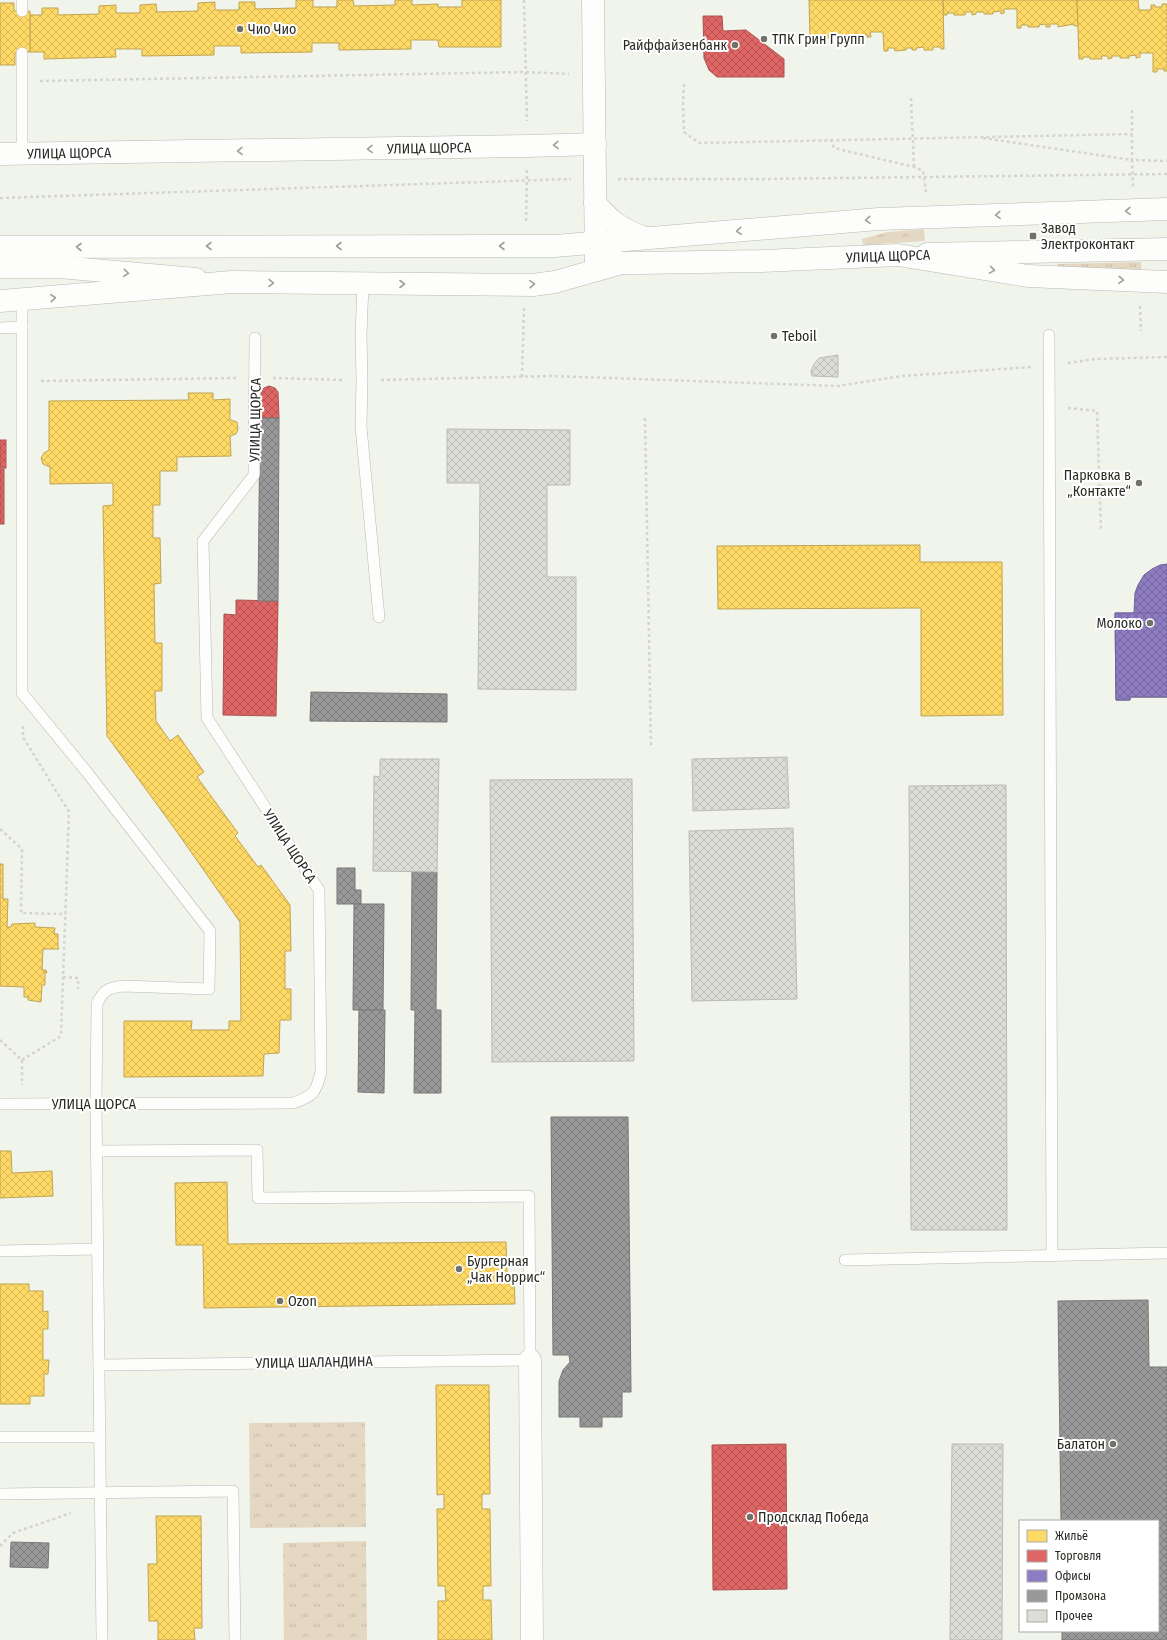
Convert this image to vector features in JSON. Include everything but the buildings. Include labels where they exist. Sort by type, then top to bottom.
[{"type":"main road","points":[[593,0],[595,203],[601,253],[645,238],[879,219],[1167,209]]},
{"type":"main road","name":"УЛИЦА ЩОРСА","points":[[0,154],[594,144]]},
{"type":"main road","points":[[595,203],[606,216],[623,229],[645,238]]},
{"type":"main road","name":"УЛИЦА ЩОРСА","points":[[4,247],[555,246],[601,253],[622,263],[1163,248]]},
{"type":"main road","name":"УЛИЦА ЩОРСА","points":[[0,267],[59,267],[232,282],[524,285],[555,282],[601,253]]},
{"type":"main road","points":[[898,255],[1028,276],[1167,282]]},
{"type":"main road","name":"УЛИЦА ЩОРСА","points":[[0,301],[232,282]]},
{"type":"main road","points":[[530,1360],[532,1640]]},
{"type":"lane","points":[[22,53],[22,154]]},
{"type":"lane","points":[[363,284],[360,427],[379,617]]},
{"type":"lane","points":[[22,300],[22,693],[86,771],[210,931],[210,989],[123,986],[110,988],[101,995],[97,1004],[96,1104],[102,1640]]},
{"type":"lane","points":[[0,328],[22,327]]},
{"type":"lane","points":[[1049,335],[1052,1256]]},
{"type":"lane","name":"УЛИЦА ЩОРСА","points":[[0,1104],[293,1103],[307,1098],[317,1088],[321,1072],[319,890],[207,718],[203,541],[254,475],[255,338]]},
{"type":"lane","points":[[97,1152],[257,1150],[258,1198],[529,1196],[530,1360]]},
{"type":"lane","points":[[0,1251],[98,1249]]},
{"type":"lane","points":[[845,1260],[1167,1253]]},
{"type":"lane","name":"УЛИЦА ШАЛАНДИНА","points":[[99,1365],[530,1360]]},
{"type":"lane","points":[[0,1437],[100,1437]]},
{"type":"lane","points":[[0,1494],[233,1491],[235,1640]]},
{"type":"path","points":[[524,0],[528,146],[526,246]]},
{"type":"path","points":[[22,81],[525,72],[594,75]]},
{"type":"path","points":[[684,84],[684,132],[699,143],[831,139],[1132,134]]},
{"type":"path","points":[[910,98],[914,167]]},
{"type":"path","points":[[1132,110],[1132,160],[1167,161]]},
{"type":"path","points":[[831,139],[834,148],[914,167],[923,171]]},
{"type":"path","points":[[522,377],[524,285]]},
{"type":"path","points":[[22,381],[255,378],[362,380],[551,376],[838,386],[902,376],[1049,366],[1095,359],[1167,357]]},
{"type":"path","points":[[1049,406],[1097,411],[1101,531]]},
{"type":"path","points":[[645,418],[650,745]]},
{"type":"path","points":[[22,693],[23,737],[69,812],[61,1036],[22,1060]]},
{"type":"path","points":[[0,829],[22,849],[21,913],[66,914]]},
{"type":"path","points":[[63,977],[78,978],[78,989]]},
{"type":"path","points":[[0,1040],[22,1060],[22,1085]]},
{"type":"path","points":[[0,1546],[12,1533],[86,1508],[101,1508]]},
{"type":"green space","points":[[924,229],[925,241],[863,245],[862,239],[888,232]]},
{"type":"green space","points":[[1141,262],[1142,274],[1058,270],[1058,264]]},
{"type":"green space","points":[[365,1422],[366,1527],[250,1528],[249,1423]]},
{"type":"green space","points":[[366,1541],[367,1640],[284,1640],[283,1543]]},
{"type":"place","name":"Чио Чио","points":[[240,29]]},
{"type":"place","name":"ТПК Грин Групп","points":[[764,39]]},
{"type":"place","name":"Райффайзенбанк","points":[[735,45]]},
{"type":"place","name":"Завод Электроконтакт","points":[[1033,236]]},
{"type":"place","name":"Teboil","points":[[774,336]]},
{"type":"place","name":"Парковка в „Контакте“","points":[[1139,483]]},
{"type":"place","name":"Молоко","points":[[1150,623]]},
{"type":"place","name":"Бургерная „Чак Норрис“","points":[[459,1269]]},
{"type":"place","name":"Ozon","points":[[280,1301]]},
{"type":"place","name":"Балатон","points":[[1113,1444]]},
{"type":"place","name":"Продсклад Победа","points":[[750,1517]]}]
